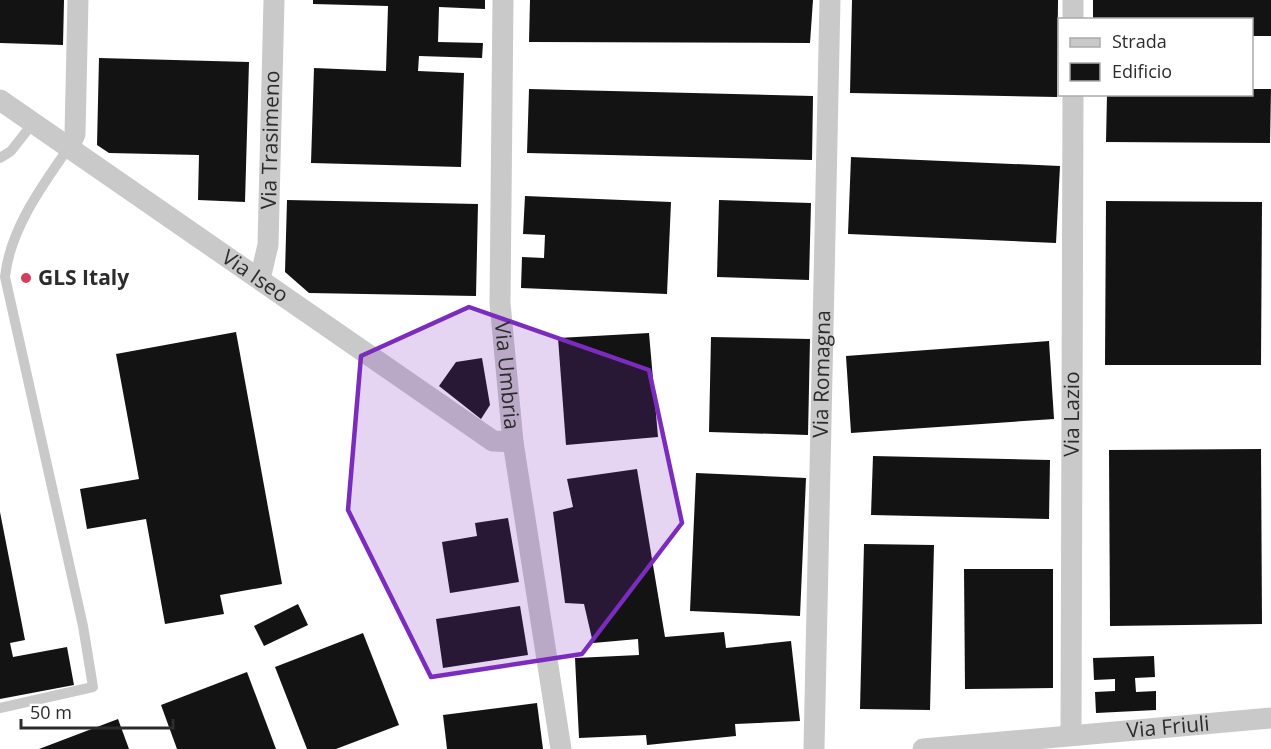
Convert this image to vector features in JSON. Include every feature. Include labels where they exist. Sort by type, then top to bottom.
[{"type":"street","points":[[69,147],[75,134],[78,0]]},
{"type":"street","name":"Via Trasimeno","points":[[260,279],[268,245],[274,0]]},
{"type":"street","name":"Via Umbria","points":[[503,0],[498,253],[500,303],[513,442],[561,749]]},
{"type":"street","name":"Via Romagna","points":[[814,749],[830,0]]},
{"type":"street","points":[[1073,0],[1073,18]]},
{"type":"street","name":"Via Lazio","points":[[1071,735],[1073,96]]},
{"type":"street","name":"Via Iseo","points":[[0,100],[493,441],[513,442]]},
{"type":"street","name":"Via Friuli","points":[[923,749],[1271,718]]},
{"type":"lane","points":[[0,158],[11,151],[33,123]]},
{"type":"lane","points":[[0,708],[93,687],[83,626],[5,277],[7,256],[23,220],[44,182],[69,147]]},
{"type":"highlighted area","points":[[469,307],[649,370],[682,523],[582,654],[431,677],[348,510],[361,356]]},
{"type":"building","points":[[0,0],[64,0],[63,45],[0,43]]},
{"type":"building","points":[[313,0],[485,0],[485,9],[439,7],[438,42],[483,43],[482,58],[419,56],[418,71],[464,73],[461,167],[311,163],[314,68],[386,71],[388,6],[313,4]]},
{"type":"building","points":[[530,0],[813,0],[810,43],[529,42]]},
{"type":"building","points":[[852,0],[1058,0],[1057,97],[850,93]]},
{"type":"building","points":[[1093,0],[1271,0],[1271,36],[1253,36],[1253,18],[1093,18]]},
{"type":"building","points":[[99,58],[249,62],[245,202],[198,200],[199,155],[109,153],[97,145]]},
{"type":"building","points":[[529,89],[813,96],[812,160],[527,153]]},
{"type":"building","points":[[1253,89],[1271,89],[1270,143],[1106,142],[1107,96],[1253,96]]},
{"type":"building","points":[[851,157],[1060,166],[1056,243],[848,234]]},
{"type":"building","points":[[525,196],[671,202],[667,294],[521,288],[522,257],[544,258],[545,235],[523,234]]},
{"type":"building","points":[[287,200],[478,204],[476,296],[309,293],[285,272]]},
{"type":"building","points":[[719,200],[811,203],[809,280],[717,277]]},
{"type":"building","points":[[1106,201],[1262,202],[1261,365],[1105,365]]},
{"type":"building","points":[[236,332],[282,584],[220,595],[224,614],[165,624],[146,519],[87,529],[80,489],[139,479],[116,354]]},
{"type":"building","points":[[649,333],[658,437],[566,445],[558,338]]},
{"type":"building","points":[[711,337],[810,339],[808,435],[709,432]]},
{"type":"building","points":[[1049,341],[1054,419],[851,433],[846,356]]},
{"type":"building","points":[[482,358],[490,405],[481,419],[439,386],[456,362]]},
{"type":"building","points":[[1261,449],[1262,624],[1110,626],[1109,450]]},
{"type":"building","points":[[873,456],[1050,460],[1049,519],[871,515]]},
{"type":"building","points":[[637,469],[665,637],[724,632],[726,648],[791,641],[800,721],[735,724],[736,736],[647,745],[646,735],[579,738],[575,658],[639,655],[638,639],[593,643],[584,604],[565,603],[553,512],[573,507],[567,479]]},
{"type":"building","points":[[696,473],[806,478],[800,616],[690,611]]},
{"type":"building","points":[[0,512],[25,640],[10,643],[13,657],[67,647],[74,685],[0,699]]},
{"type":"building","points":[[508,518],[519,582],[450,593],[442,542],[477,536],[475,523]]},
{"type":"building","points":[[864,544],[934,545],[930,710],[860,709]]},
{"type":"building","points":[[964,569],[1053,569],[1053,688],[965,689]]},
{"type":"building","points":[[298,604],[308,625],[264,646],[254,626]]},
{"type":"building","points":[[520,606],[528,655],[443,668],[436,619]]},
{"type":"building","points":[[363,633],[399,725],[336,749],[307,749],[275,667]]},
{"type":"building","points":[[1154,656],[1155,677],[1135,678],[1136,692],[1156,691],[1156,710],[1096,713],[1095,692],[1115,691],[1115,679],[1094,680],[1093,658]]},
{"type":"building","points":[[247,672],[276,749],[177,749],[161,705]]},
{"type":"building","points":[[537,703],[543,749],[447,749],[443,715]]},
{"type":"building","points":[[118,719],[129,749],[39,749]]},
{"type":"place","name":"GLS Italy","points":[[26,278]]}]
